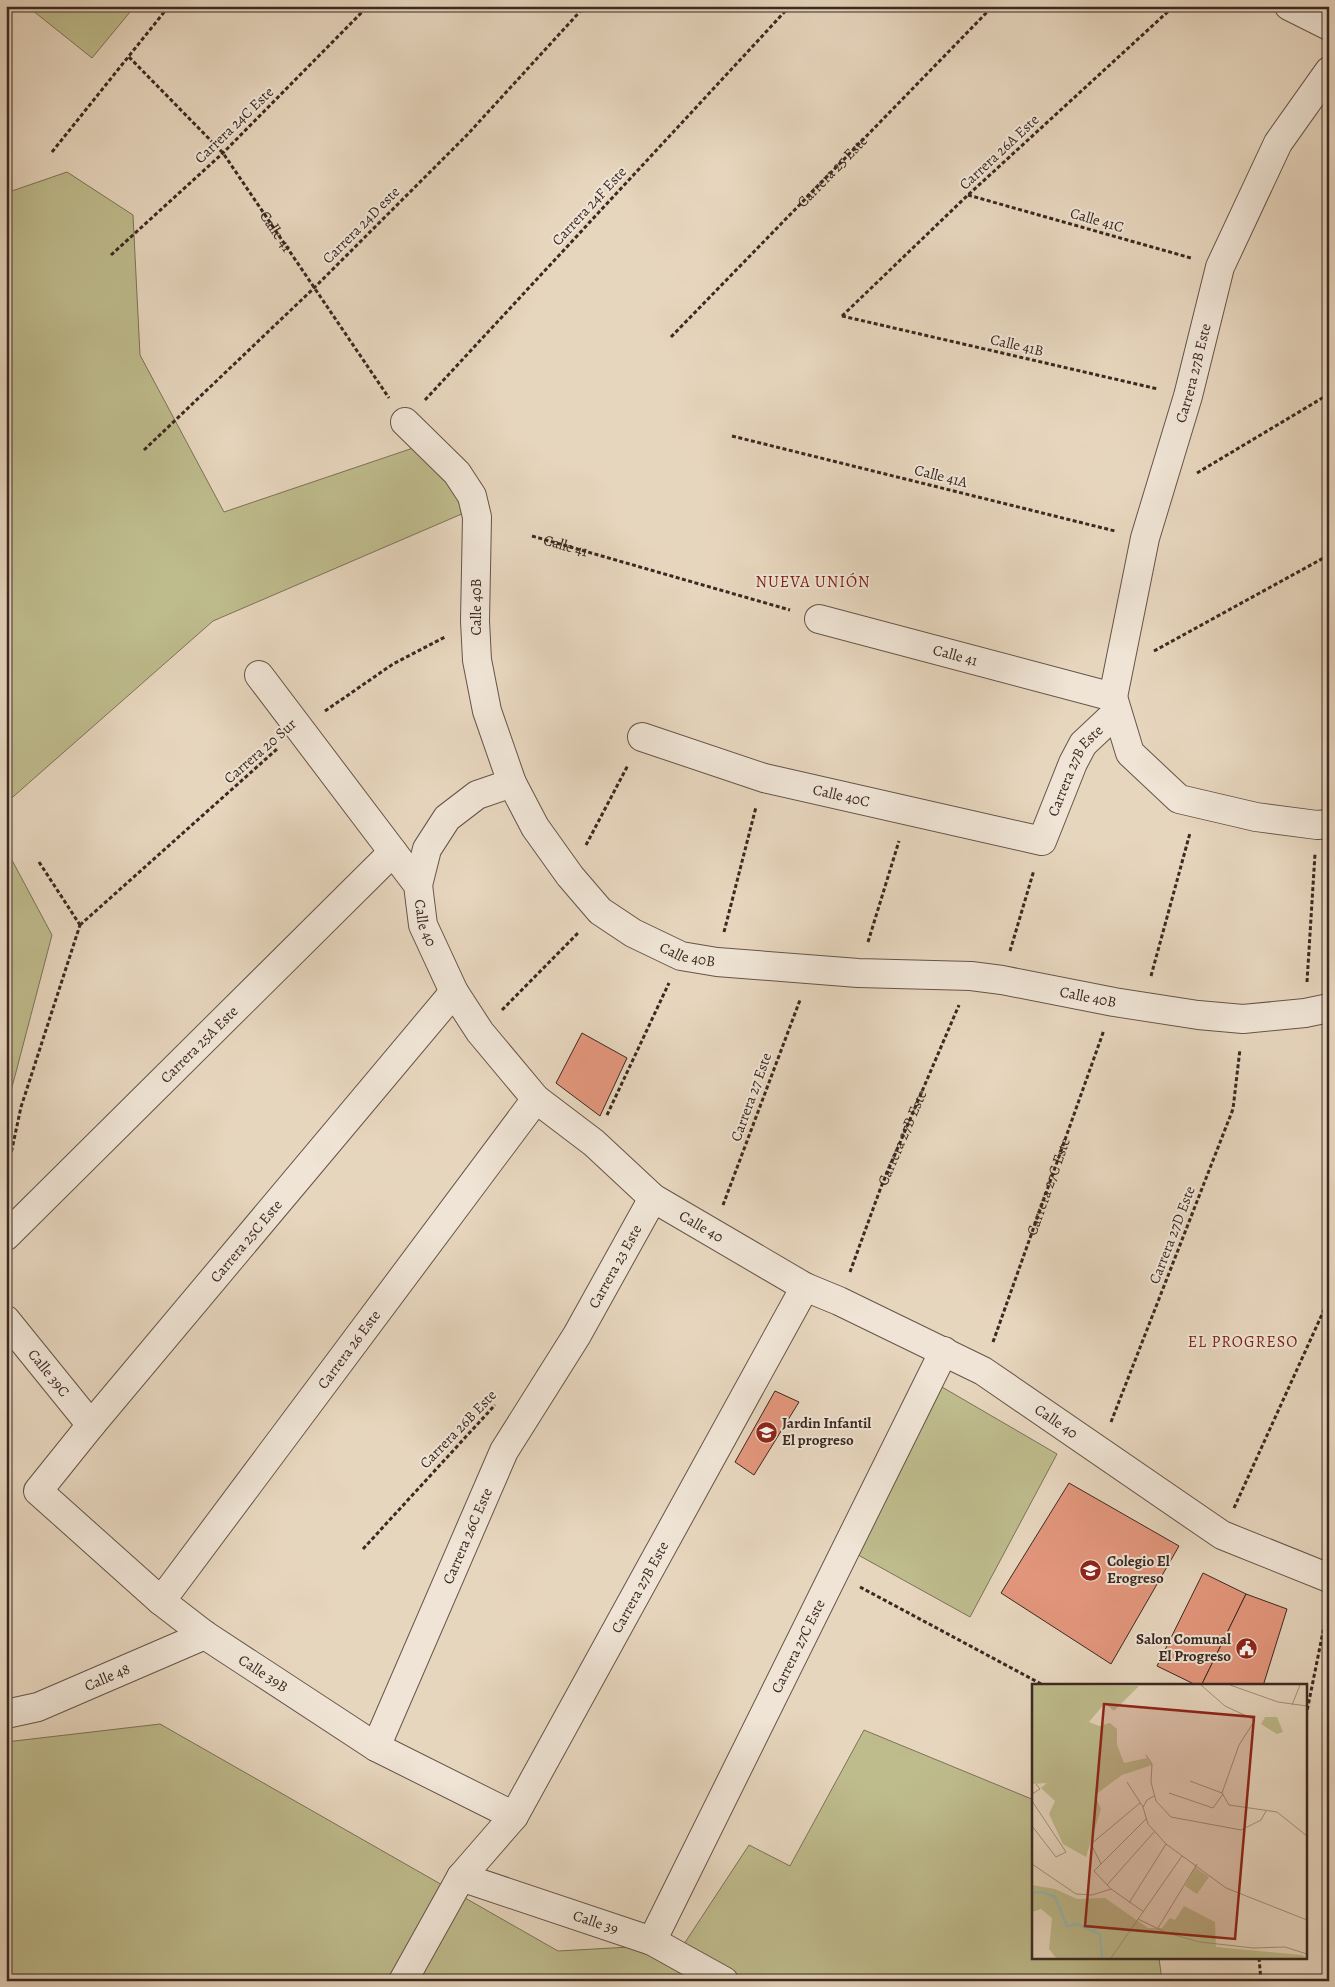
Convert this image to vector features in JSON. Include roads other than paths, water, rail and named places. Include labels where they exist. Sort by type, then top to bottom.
[{"type":"street","points":[[1289,6],[1329,26]]},
{"type":"street","name":"Carrera 27B Este","points":[[1042,841],[1073,763],[1083,744],[1115,704],[1119,670],[1144,538],[1188,396],[1220,266],[1278,143],[1329,71]]},
{"type":"street","name":"Calle 40B","points":[[405,422],[458,473],[472,496],[477,517],[475,621],[477,660],[487,711],[512,784],[535,826],[570,876],[600,911],[633,934],[682,956],[717,962],[858,973],[971,976],[1002,980],[1114,1002],[1198,1015],[1243,1019],[1317,1011]]},
{"type":"street","name":"Calle 41","points":[[819,619],[1115,704]]},
{"type":"street","name":"Calle 40","points":[[259,676],[418,886],[423,925],[454,992],[480,1032],[536,1099],[594,1143],[653,1198],[805,1287],[839,1301],[983,1371],[1099,1453],[1222,1535],[1329,1578]]},
{"type":"street","points":[[1115,704],[1130,753],[1179,799],[1256,817],[1323,824]]},
{"type":"street","name":"Calle 40C","points":[[642,737],[764,778],[1042,841]]},
{"type":"street","points":[[418,886],[427,850],[447,818],[477,795],[512,784]]},
{"type":"street","name":"Carrera 25A Este","points":[[6,1236],[393,852]]},
{"type":"street","name":"Carrera 25C Este","points":[[38,1491],[91,1425],[454,992]]},
{"type":"street","name":"Carrera 26 Este","points":[[161,1600],[536,1099]]},
{"type":"street","name":"Carrera 23 Este","points":[[578,1335],[653,1198]]},
{"type":"street","name":"Carrera 27B Este","points":[[461,1878],[514,1816],[805,1287]]},
{"type":"street","name":"Calle 39C","points":[[6,1320],[91,1425]]},
{"type":"street","name":"Carrera 26C Este","points":[[376,1746],[504,1451],[578,1335]]},
{"type":"street","name":"Carrera 27C Este","points":[[652,1941],[944,1351]]},
{"type":"street","name":"Calle 39B","points":[[38,1491],[161,1600],[205,1635],[376,1746],[514,1816]]},
{"type":"street","name":"Calle 48","points":[[6,1714],[38,1707],[205,1635]]},
{"type":"street","points":[[403,1981],[461,1878]]},
{"type":"street","name":"Calle 39","points":[[461,1878],[652,1941],[724,1981]]},
{"type":"place","name":"Jardin Infantil El progreso","points":[[766,1432]]},
{"type":"place","name":"Colegio El Erogreso","points":[[1091,1570]]},
{"type":"place","name":"Salon Comunal El Progreso","points":[[1247,1648]]},
{"type":"district","name":"NUEVA UNIÓN","points":[[813,581]]},
{"type":"district","name":"EL PROGRESO","points":[[1243,1341]]}]
